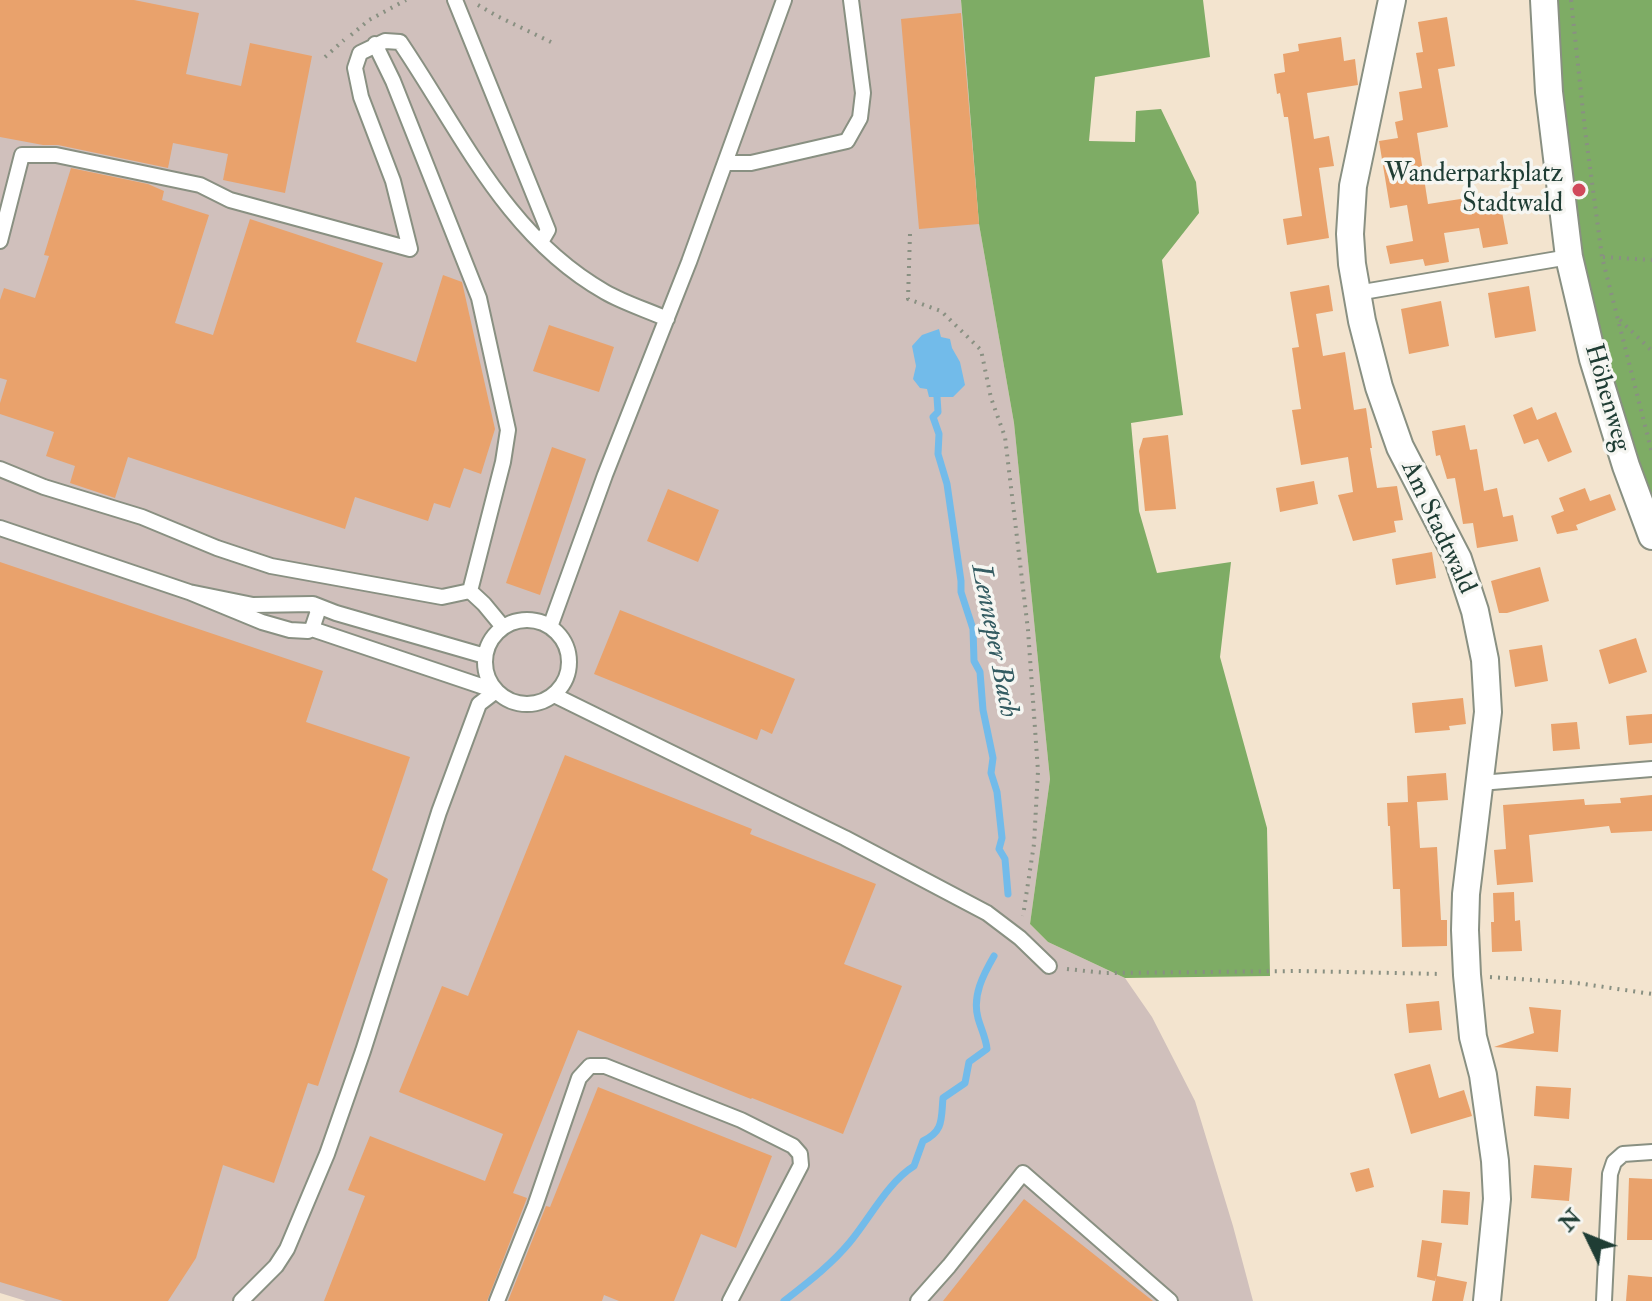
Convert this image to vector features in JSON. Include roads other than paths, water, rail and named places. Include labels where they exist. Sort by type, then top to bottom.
[{"type":"street","name":"Am Stadtwald","points":[[1392,0],[1353,186],[1352,264],[1369,352],[1400,447],[1458,559],[1475,611],[1485,660],[1488,712],[1466,894],[1467,975],[1473,1037],[1492,1127],[1497,1199],[1487,1301]]},
{"type":"street","name":"Höhenweg","points":[[1544,0],[1549,92],[1569,257],[1593,359],[1626,466],[1652,536]]},
{"type":"lane","points":[[455,0],[548,230],[541,242]]},
{"type":"lane","points":[[550,627],[784,0]]},
{"type":"lane","points":[[725,163],[751,163],[847,141],[860,118],[863,93],[851,0]]},
{"type":"lane","points":[[0,241],[22,155],[56,155],[200,185],[230,200],[410,249],[393,181],[361,97],[355,68],[360,53],[375,44],[400,42],[482,173],[508,208],[572,269],[606,293],[667,319]]},
{"type":"lane","points":[[375,44],[393,81],[479,298],[508,430],[503,462],[470,591]]},
{"type":"lane","points":[[1357,293],[1569,257]]},
{"type":"lane","points":[[0,469],[44,487],[142,517],[271,566],[442,597],[470,591]]},
{"type":"lane","points":[[0,528],[189,592],[276,626],[290,630],[312,629],[496,691]]},
{"type":"lane","points":[[470,591],[503,627]]},
{"type":"lane","points":[[189,592],[253,605],[313,604],[485,656]]},
{"type":"lane","points":[[312,629],[318,611],[313,604]]},
{"type":"lane","points":[[526,620],[550,627],[560,636],[569,660],[563,684],[554,695],[535,704],[504,698],[486,675],[485,656],[494,635],[503,627],[526,620]]},
{"type":"lane","points":[[241,1301],[276,1266],[287,1249],[327,1154],[439,812],[479,704],[496,691]]},
{"type":"lane","points":[[554,695],[845,838],[987,913],[1020,938],[1049,966]]},
{"type":"lane","points":[[1480,783],[1652,769]]},
{"type":"lane","points":[[497,1301],[535,1206],[579,1078],[590,1066],[605,1066],[741,1120],[793,1146],[800,1154],[801,1165],[730,1301]]},
{"type":"lane","points":[[1604,1301],[1610,1174],[1614,1162],[1623,1154],[1652,1152]]},
{"type":"lane","points":[[918,1301],[1023,1173],[1170,1301]]},
{"type":"water","points":[[939,329],[941,337],[950,339],[965,385],[953,397],[929,397],[927,389],[920,388],[913,379],[916,366],[912,346],[922,335]]},
{"type":"waterway","name":"Lenneper Bach","points":[[937,397],[938,412],[933,417],[939,434],[938,454],[947,484],[961,592],[973,629],[974,661],[980,672],[1002,838],[999,849],[1005,859],[1008,894]]},
{"type":"waterway","name":"Lenneper Bach","points":[[784,1301],[843,1250],[888,1191],[914,1166],[923,1141],[938,1129],[943,1098],[965,1083],[969,1062],[987,1049],[976,1002],[994,956]]},
{"type":"place","name":"Wanderparkplatz Stadtwald","points":[[1579,190]]}]
